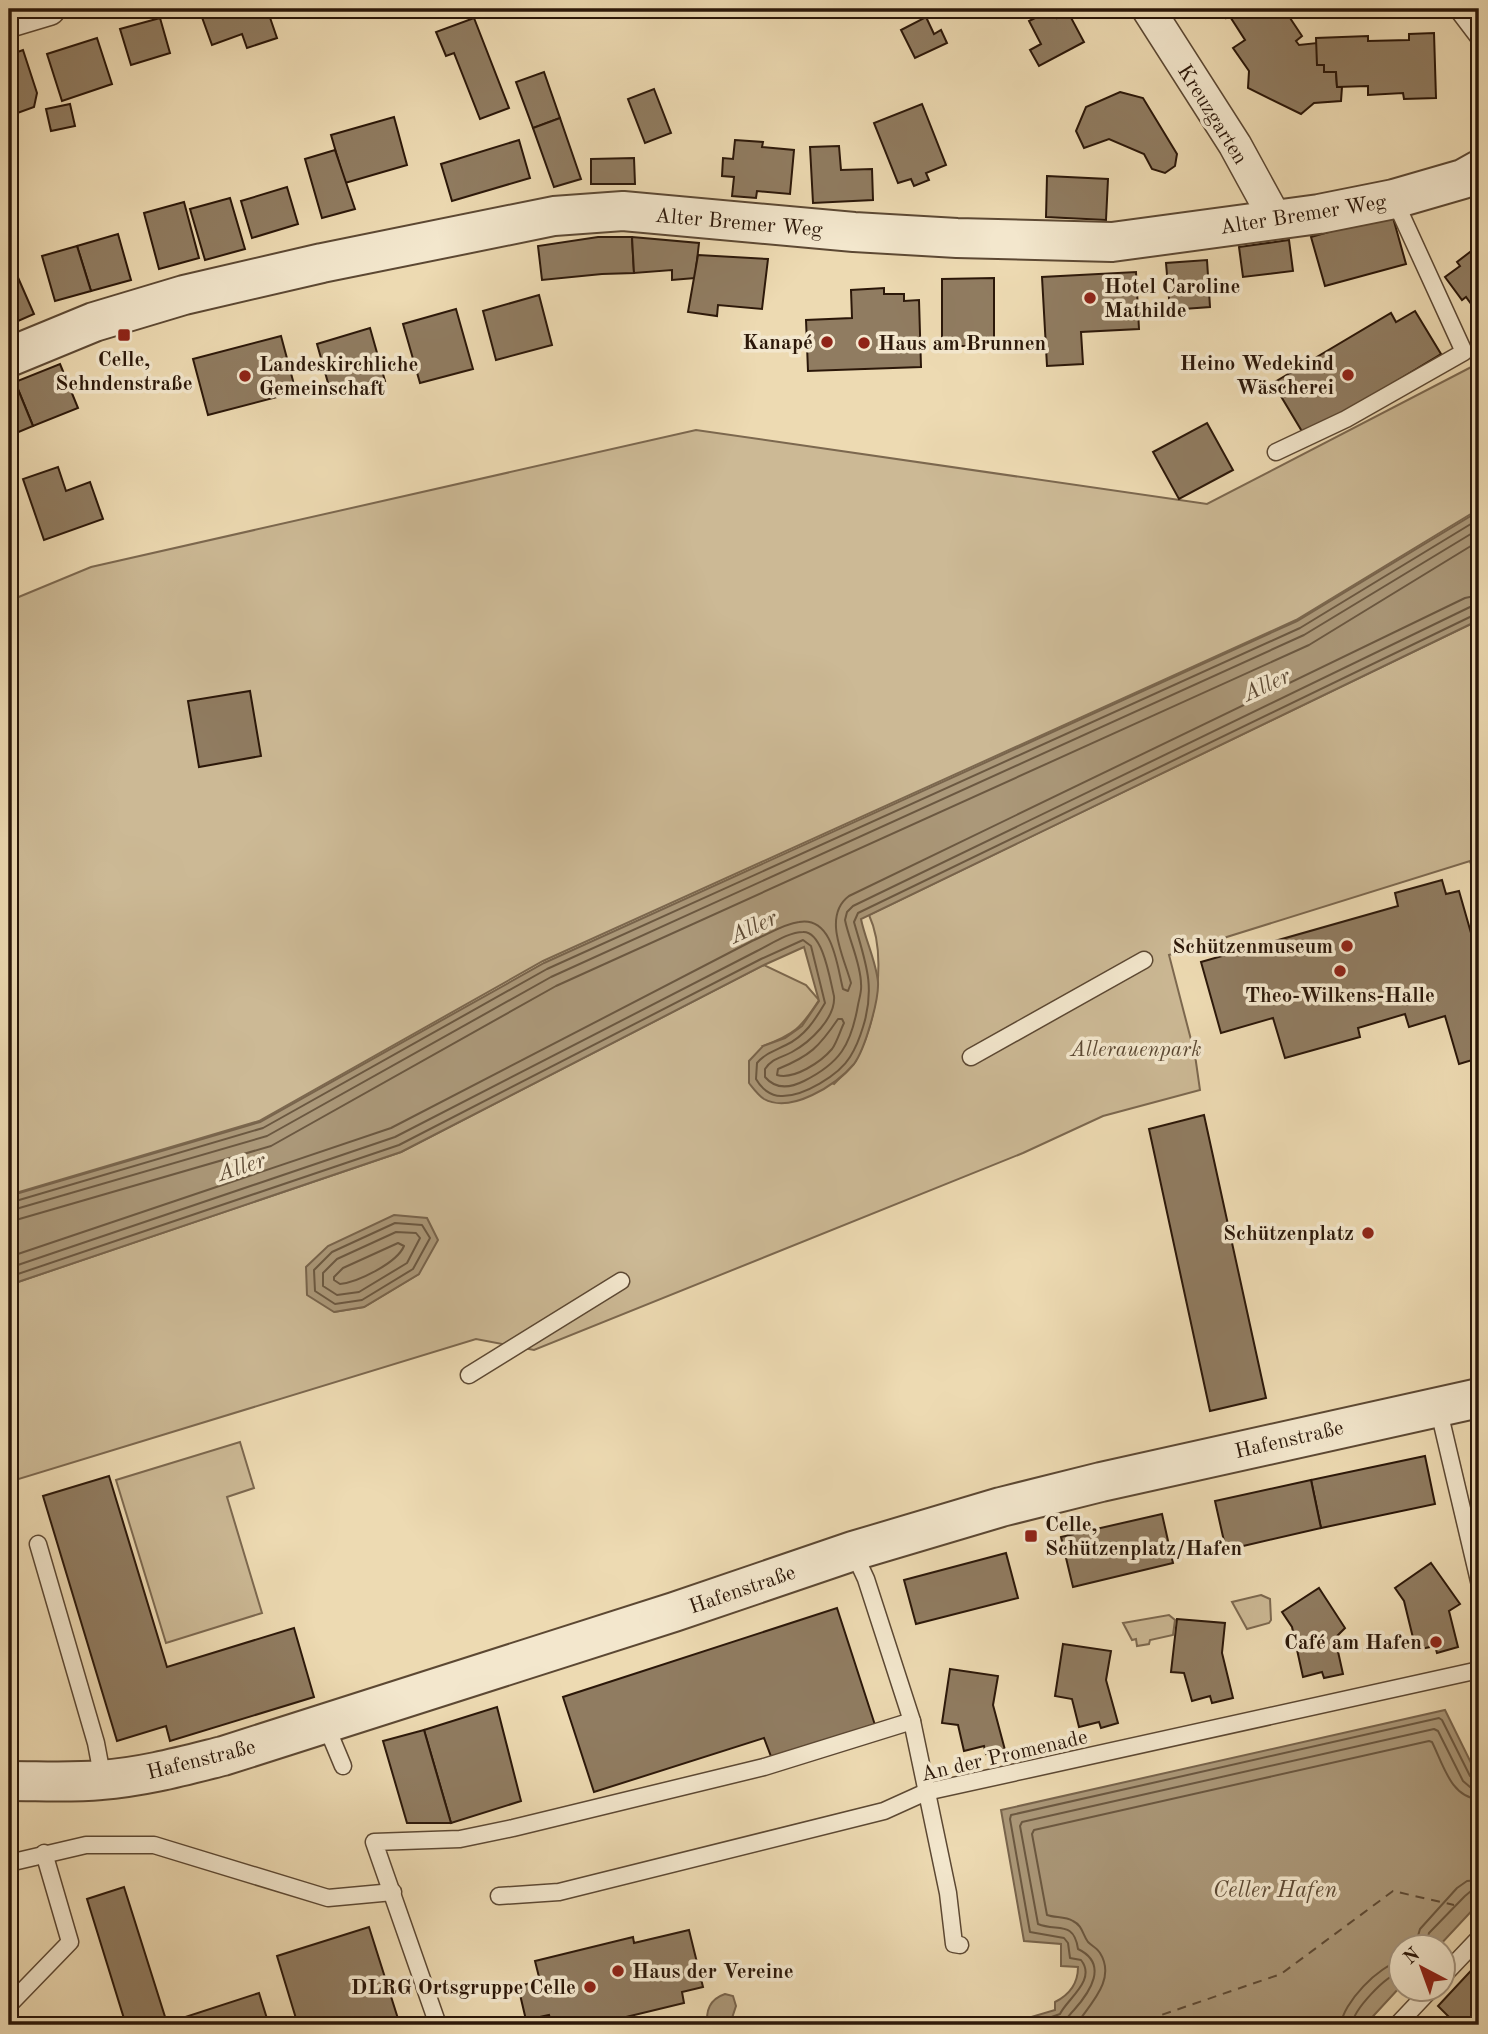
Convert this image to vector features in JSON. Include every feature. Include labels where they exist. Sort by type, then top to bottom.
[{"type":"street","points":[[9,21],[49,9]]},
{"type":"street","name":"Kreuzgarten","points":[[1148,9],[1235,145],[1276,220]]},
{"type":"street","name":"Alter Bremer Weg","points":[[9,357],[94,322],[184,295],[322,263],[554,216],[623,211],[865,233],[1112,242],[1276,220],[1394,199],[1463,179],[1479,170]]},
{"type":"street","name":"Hafenstraße","points":[[9,1781],[103,1780],[165,1771],[200,1762],[674,1612],[853,1551],[1001,1507],[1101,1482],[1479,1398]]},
{"type":"lane","points":[[1457,9],[1479,38]]},
{"type":"lane","points":[[1276,452],[1346,419],[1464,352],[1394,199]]},
{"type":"lane","points":[[971,1057],[1144,960]]},
{"type":"lane","points":[[469,1375],[621,1281]]},
{"type":"lane","points":[[1438,1406],[1479,1581]]},
{"type":"lane","points":[[37,1544],[96,1743],[103,1780]]},
{"type":"lane","points":[[853,1551],[866,1579],[912,1721],[948,1892],[954,1944],[960,1945]]},
{"type":"lane","name":"An der Promenade","points":[[499,1896],[559,1892],[884,1811],[926,1792],[1479,1670]]},
{"type":"lane","points":[[438,2025],[374,1842],[460,1839],[513,1828],[764,1767],[912,1721]]},
{"type":"lane","points":[[325,1723],[343,1766]]},
{"type":"lane","points":[[9,1863],[86,1844],[154,1845],[328,1898],[393,1892]]},
{"type":"lane","points":[[9,2005],[70,1942],[44,1853]]},
{"type":"lane","points":[[1456,1963],[1479,1938]]},
{"type":"lane","points":[[1397,2025],[1419,2002]]},
{"type":"green space","points":[[1479,363],[1479,509],[1296,620],[543,961],[259,1121],[9,1195],[9,601],[91,567],[696,430],[1207,504]]},
{"type":"green space","name":"Allerauenpark","points":[[1479,620],[1479,892],[1470,861],[1169,955],[1195,1055],[1200,1090],[1103,1116],[1023,1153],[534,1350],[476,1339],[9,1482],[9,1285],[401,1152],[764,965],[806,985],[819,1000],[796,1029],[763,1046],[834,1084],[856,1060],[874,1008],[878,949],[869,915]],"holes":[[[419,1274],[364,1307],[334,1312]]]},
{"type":"green space","points":[[240,1442],[254,1488],[227,1497],[262,1613],[166,1643],[116,1480]]},
{"type":"green space","points":[[1261,1595],[1270,1599],[1271,1620],[1269,1623],[1247,1629],[1232,1602]]},
{"type":"green space","points":[[1169,1615],[1175,1620],[1173,1635],[1150,1640],[1149,1644],[1137,1646],[1136,1639],[1132,1640],[1123,1623]]},
{"type":"water","name":"Aller","points":[[1479,511],[1479,620],[861,919],[878,982],[870,1024],[854,1064],[836,1080],[812,1095],[787,1103],[775,1103],[764,1099],[749,1083],[749,1061],[763,1046],[785,1038],[802,1026],[819,1001],[804,947],[401,1152],[9,1285],[9,1196],[260,1122],[544,963],[1297,621]]},
{"type":"water","points":[[394,1215],[427,1218],[438,1240],[419,1274],[364,1307],[334,1312],[307,1295],[306,1267],[328,1246]]},
{"type":"water","name":"Celler Hafen","points":[[1445,1710],[1479,1779],[1479,1903],[1452,1932],[1386,1932],[1386,2002],[1365,2025],[1004,2025],[1055,2010],[1055,2002],[1068,1992],[1074,1983],[1078,1967],[1061,1966],[1061,1944],[1024,1941],[1001,1810]]},
{"type":"water","points":[[725,1994],[733,1996],[736,2006],[731,2021],[724,2025],[708,2025],[710,2006]]},
{"type":"building","points":[[199,9],[267,9],[277,38],[247,48],[242,34],[212,45]]},
{"type":"building","points":[[1053,9],[1057,18],[1068,12],[1084,42],[1039,66],[1030,50],[1041,44],[1029,21]]},
{"type":"building","points":[[1220,9],[1239,9],[1226,18]]},
{"type":"building","points":[[1239,9],[1284,9],[1302,36],[1296,41],[1299,45],[1317,43],[1317,65],[1324,65],[1324,72],[1336,72],[1337,87],[1342,87],[1341,101],[1314,103],[1301,114],[1248,88],[1249,71],[1233,48],[1245,40],[1229,15]]},
{"type":"building","points":[[926,17],[934,34],[941,30],[947,43],[915,58],[901,30]]},
{"type":"building","points":[[160,18],[170,53],[131,65],[120,29]]},
{"type":"building","points":[[474,18],[509,108],[480,119],[454,53],[446,56],[436,32]]},
{"type":"building","points":[[1434,33],[1436,98],[1404,99],[1403,93],[1368,95],[1368,86],[1337,87],[1336,72],[1324,72],[1324,65],[1317,65],[1316,38],[1368,36],[1368,41],[1409,40],[1409,34]]},
{"type":"building","points":[[97,38],[112,84],[62,101],[47,54]]},
{"type":"building","points":[[23,50],[37,93],[34,107],[9,116],[9,55]]},
{"type":"building","points":[[544,72],[560,118],[533,128],[516,82]]},
{"type":"building","points":[[654,89],[671,133],[645,143],[628,99]]},
{"type":"building","points":[[1120,92],[1143,98],[1177,154],[1175,166],[1165,173],[1152,169],[1144,154],[1109,139],[1084,148],[1076,131],[1086,107]]},
{"type":"building","points":[[70,104],[75,126],[51,131],[46,109]]},
{"type":"building","points":[[922,104],[946,165],[926,173],[929,180],[914,186],[911,179],[898,183],[874,123]]},
{"type":"building","points":[[394,117],[407,165],[345,183],[331,135]]},
{"type":"building","points":[[560,118],[581,179],[554,187],[533,128]]},
{"type":"building","points":[[519,140],[530,178],[452,201],[441,164]]},
{"type":"building","points":[[735,140],[763,142],[762,147],[794,150],[790,194],[757,191],[756,198],[732,196],[734,177],[722,176],[723,158],[733,159]]},
{"type":"building","points":[[839,146],[841,170],[872,169],[873,200],[813,203],[810,147]]},
{"type":"building","points":[[335,150],[355,209],[322,218],[305,159]]},
{"type":"building","points":[[634,158],[635,184],[591,184],[591,159]]},
{"type":"building","points":[[1047,176],[1108,179],[1106,220],[1046,217]]},
{"type":"building","points":[[287,187],[298,224],[252,238],[241,201]]},
{"type":"building","points":[[230,198],[245,249],[205,260],[190,209]]},
{"type":"building","points":[[184,202],[199,258],[159,269],[144,213]]},
{"type":"building","points":[[1392,214],[1406,264],[1325,286],[1311,237]]},
{"type":"building","points":[[118,234],[131,280],[91,291],[77,246]]},
{"type":"building","points":[[598,237],[632,237],[634,273],[542,280],[538,246]]},
{"type":"building","points":[[632,237],[699,243],[695,278],[672,280],[672,270],[634,273]]},
{"type":"building","points":[[1289,240],[1293,271],[1243,277],[1239,247]]},
{"type":"building","points":[[1479,245],[1479,315],[1466,297],[1462,300],[1445,277],[1460,266],[1457,262]]},
{"type":"building","points":[[77,246],[91,291],[55,301],[42,256]]},
{"type":"building","points":[[698,255],[768,259],[762,309],[718,305],[717,316],[688,312]]},
{"type":"building","points":[[1207,260],[1210,307],[1170,310],[1166,263]]},
{"type":"building","points":[[1136,272],[1139,329],[1081,332],[1083,364],[1047,366],[1042,277]]},
{"type":"building","points":[[16,273],[34,314],[9,325],[9,276]]},
{"type":"building","points":[[994,278],[994,346],[942,346],[942,279]]},
{"type":"building","name":"Haus am Brunnen","points":[[884,288],[884,294],[904,294],[904,301],[919,300],[921,367],[808,371],[806,320],[852,318],[851,290]]},
{"type":"building","points":[[539,295],[552,345],[496,360],[483,311]]},
{"type":"building","points":[[456,309],[473,369],[420,383],[403,324]]},
{"type":"building","name":"Heino Wedekind Wäscherei","points":[[1415,311],[1441,354],[1319,428],[1303,433],[1273,383],[1391,313],[1396,322]]},
{"type":"building","points":[[370,328],[385,381],[332,397],[317,344]]},
{"type":"building","name":"Landeskirchliche Gemeinschaft","points":[[281,336],[296,392],[208,415],[193,359]]},
{"type":"building","points":[[60,364],[78,408],[33,426],[15,382]]},
{"type":"building","points":[[15,382],[33,426],[9,436],[9,385]]},
{"type":"building","points":[[1207,423],[1233,470],[1179,499],[1153,452]]},
{"type":"building","points":[[58,467],[66,491],[90,482],[103,519],[44,540],[23,479]]},
{"type":"building","points":[[250,691],[261,756],[199,767],[188,701]]},
{"type":"building","name":"Theo-Wilkens-Halle","points":[[1442,880],[1446,894],[1459,891],[1479,961],[1479,970],[1472,972],[1479,999],[1479,1058],[1459,1064],[1445,1016],[1409,1027],[1405,1014],[1358,1028],[1360,1037],[1285,1058],[1273,1018],[1221,1033],[1201,962],[1398,906],[1395,893]]},
{"type":"building","points":[[1204,1115],[1266,1398],[1210,1411],[1149,1129]]},
{"type":"building","points":[[1425,1456],[1435,1504],[1321,1528],[1311,1480]]},
{"type":"building","points":[[109,1476],[167,1667],[294,1628],[314,1697],[170,1741],[166,1726],[117,1741],[43,1496]]},
{"type":"building","points":[[1311,1480],[1321,1528],[1226,1550],[1215,1501]]},
{"type":"building","points":[[1162,1514],[1173,1563],[1073,1587],[1061,1537]]},
{"type":"building","points":[[1006,1553],[1018,1598],[916,1624],[904,1580]]},
{"type":"building","points":[[1431,1563],[1460,1604],[1449,1611],[1458,1647],[1437,1653],[1435,1646],[1416,1650],[1404,1601],[1395,1588]]},
{"type":"building","points":[[1319,1588],[1345,1628],[1335,1638],[1343,1674],[1324,1678],[1322,1672],[1303,1677],[1292,1627],[1282,1612]]},
{"type":"building","points":[[837,1608],[875,1725],[772,1759],[764,1738],[594,1792],[563,1697]]},
{"type":"building","points":[[1177,1619],[1225,1623],[1222,1653],[1233,1698],[1212,1703],[1210,1696],[1192,1701],[1184,1673],[1171,1672]]},
{"type":"building","points":[[1063,1644],[1111,1651],[1106,1680],[1118,1723],[1101,1728],[1099,1722],[1079,1727],[1072,1699],[1055,1696]]},
{"type":"building","points":[[950,1669],[998,1676],[993,1705],[1005,1750],[986,1754],[984,1746],[964,1751],[958,1725],[942,1723]]},
{"type":"building","points":[[497,1707],[521,1801],[451,1823],[424,1730]]},
{"type":"building","points":[[424,1730],[451,1823],[407,1823],[383,1741]]},
{"type":"building","points":[[124,1887],[167,2023],[259,1993],[269,2025],[126,2025],[87,1899]]},
{"type":"building","points":[[369,1927],[400,2025],[298,2025],[277,1956]]},
{"type":"building","name":"Haus der Vereine","points":[[689,1930],[703,1987],[682,1992],[684,2003],[593,2025],[552,2025],[549,2015],[526,2020],[518,1986],[540,1981],[535,1961],[633,1937],[634,1943]]},
{"type":"building","points":[[1479,1962],[1479,2025],[1457,2025],[1438,2006],[1442,2002],[1456,2002],[1456,1987]]},
{"type":"ferry route","points":[[1132,2025],[1281,1974],[1393,1891],[1454,1905]]},
{"type":"place","name":"Hotel Caroline Mathilde","points":[[1090,298]]},
{"type":"place","name":"Celle, Sehndenstraße","points":[[124,335]]},
{"type":"place","name":"Kanapé","points":[[827,342]]},
{"type":"place","name":"Haus am Brunnen","points":[[864,343]]},
{"type":"place","name":"Heino Wedekind Wäscherei","points":[[1348,375]]},
{"type":"place","name":"Landeskirchliche Gemeinschaft","points":[[245,376]]},
{"type":"place","name":"Schützenmuseum","points":[[1347,946]]},
{"type":"place","name":"Theo-Wilkens-Halle","points":[[1340,971]]},
{"type":"place","name":"Schützenplatz","points":[[1368,1233]]},
{"type":"place","name":"Celle, Schützenplatz/Hafen","points":[[1031,1536]]},
{"type":"place","name":"Café am Hafen","points":[[1436,1642]]},
{"type":"place","name":"Haus der Vereine","points":[[618,1971]]},
{"type":"place","name":"DLRG Ortsgruppe Celle","points":[[590,1987]]}]
